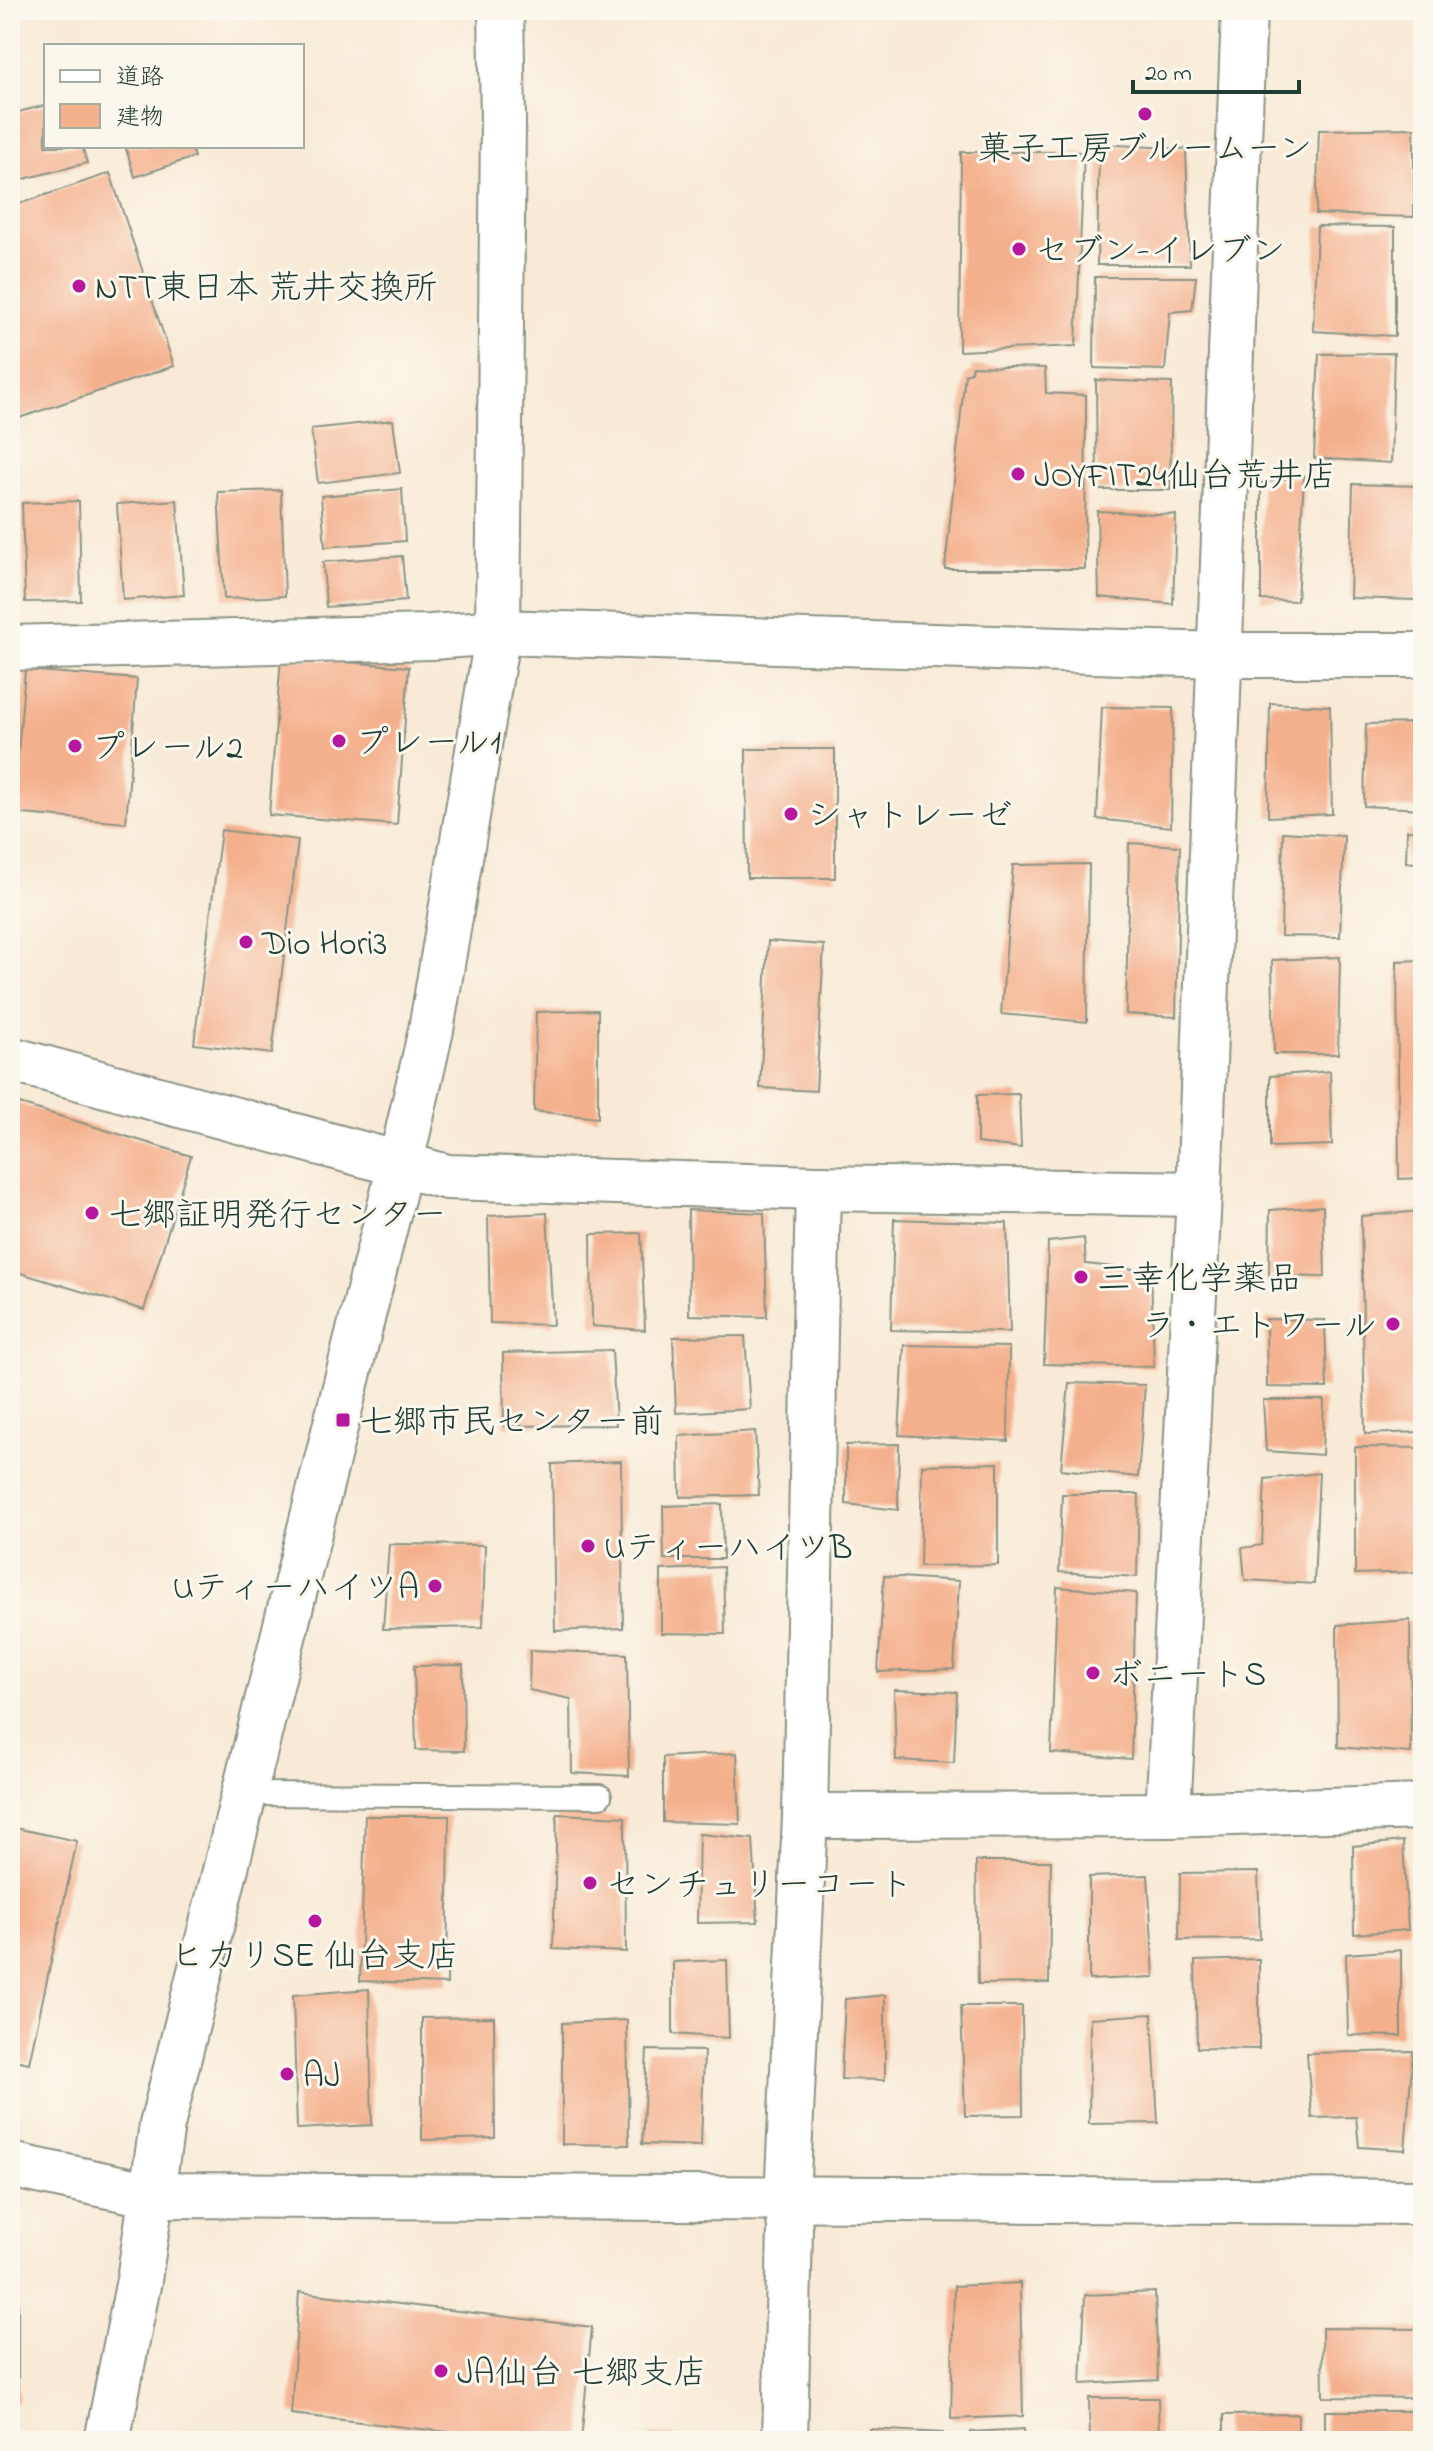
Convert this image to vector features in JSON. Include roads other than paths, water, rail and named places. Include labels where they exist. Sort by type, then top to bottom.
[{"type":"street","points":[[107,2441],[139,2280],[162,2125],[431,1030],[498,632],[503,121],[501,10]]},
{"type":"street","points":[[1168,1815],[1199,1194],[1244,10]]},
{"type":"street","points":[[10,648],[431,637],[498,632],[1218,655],[1423,655]]},
{"type":"street","points":[[10,1059],[447,1177],[818,1188],[1199,1194]]},
{"type":"street","points":[[785,2441],[790,2229],[787,2199],[805,1816],[818,1188]]},
{"type":"street","points":[[805,1816],[1168,1815],[1423,1807]]},
{"type":"street","points":[[10,2165],[152,2195],[1423,2202]]},
{"type":"lane","points":[[244,1794],[600,1796]]},
{"type":"place","name":"菓子工房ブルームーン","points":[[1145,114]]},
{"type":"place","name":"セブン-イレブン","points":[[1019,249]]},
{"type":"place","name":"NTT東日本 荒井交換所","points":[[79,286]]},
{"type":"place","name":"JOYFIT24仙台荒井店","points":[[1018,474]]},
{"type":"place","name":"プレール1","points":[[339,741]]},
{"type":"place","name":"プレール2","points":[[75,746]]},
{"type":"place","name":"シャトレーゼ","points":[[791,814]]},
{"type":"place","name":"Dio Hori3","points":[[246,942]]},
{"type":"place","name":"七郷証明発行センター","points":[[92,1213]]},
{"type":"place","name":"三幸化学薬品","points":[[1081,1277]]},
{"type":"place","name":"ラ・エトワール","points":[[1393,1324]]},
{"type":"place","name":"七郷市民センター前","points":[[343,1420]]},
{"type":"place","name":"UティーハイツB","points":[[588,1546]]},
{"type":"place","name":"UティーハイツA","points":[[435,1586]]},
{"type":"place","name":"ボニートS","points":[[1093,1673]]},
{"type":"place","name":"センチュリーコート","points":[[590,1883]]},
{"type":"place","name":"ヒカリSE 仙台支店","points":[[315,1921]]},
{"type":"place","name":"AJ","points":[[287,2074]]},
{"type":"place","name":"JA仙台 七郷支店","points":[[441,2371]]}]
